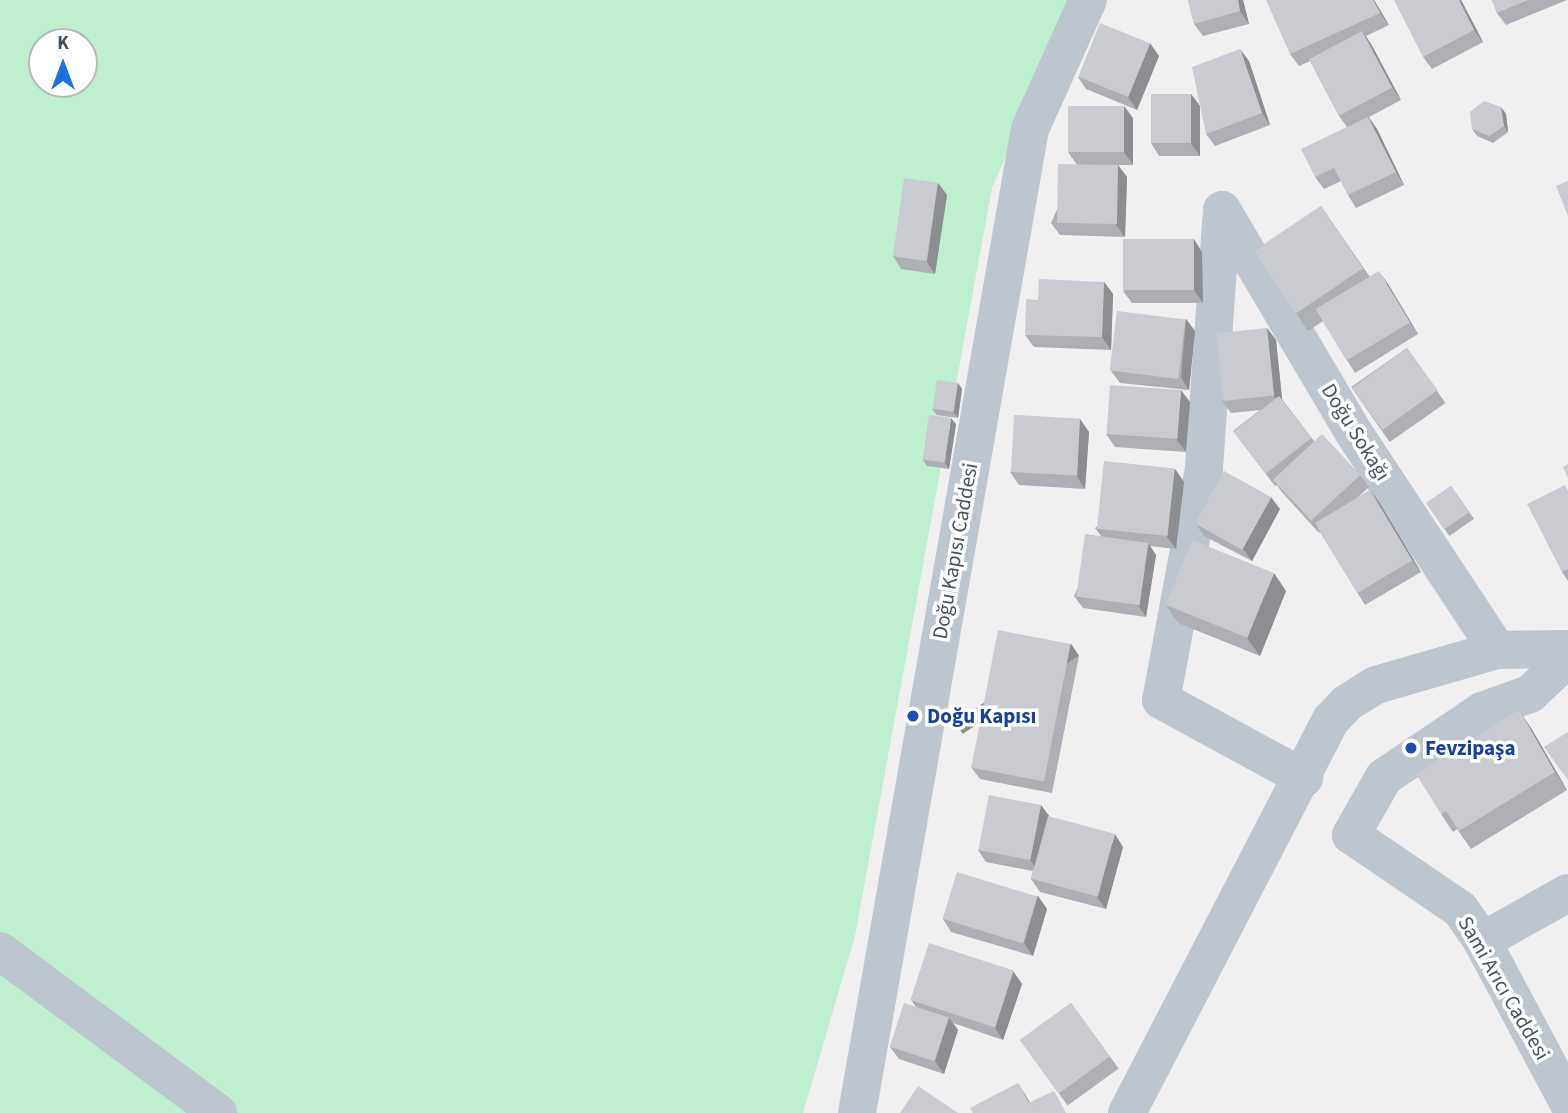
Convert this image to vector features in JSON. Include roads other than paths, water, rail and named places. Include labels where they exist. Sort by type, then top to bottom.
[{"type":"street","name":"Doğu Kapısı Caddesi","points":[[857,1113],[1030,130],[1088,0]]},
{"type":"street","name":"Doğu Sokağı","points":[[1304,778],[1161,700],[1204,469],[1222,210],[1354,433],[1497,650]]},
{"type":"street","points":[[1126,1113],[1304,778],[1347,703],[1376,685],[1497,650],[1568,649]]},
{"type":"street","name":"Sami Arıcı Caddesi","points":[[1568,658],[1530,694],[1482,711],[1384,777],[1351,835],[1460,909],[1482,941],[1568,1102]]},
{"type":"street","points":[[1482,941],[1568,893]]},
{"type":"street","points":[[0,951],[218,1113]]},
{"type":"place","name":"Doğu Kapısı","points":[[913,716]]},
{"type":"place","name":"Fevzipaşa","points":[[1411,748]]}]
